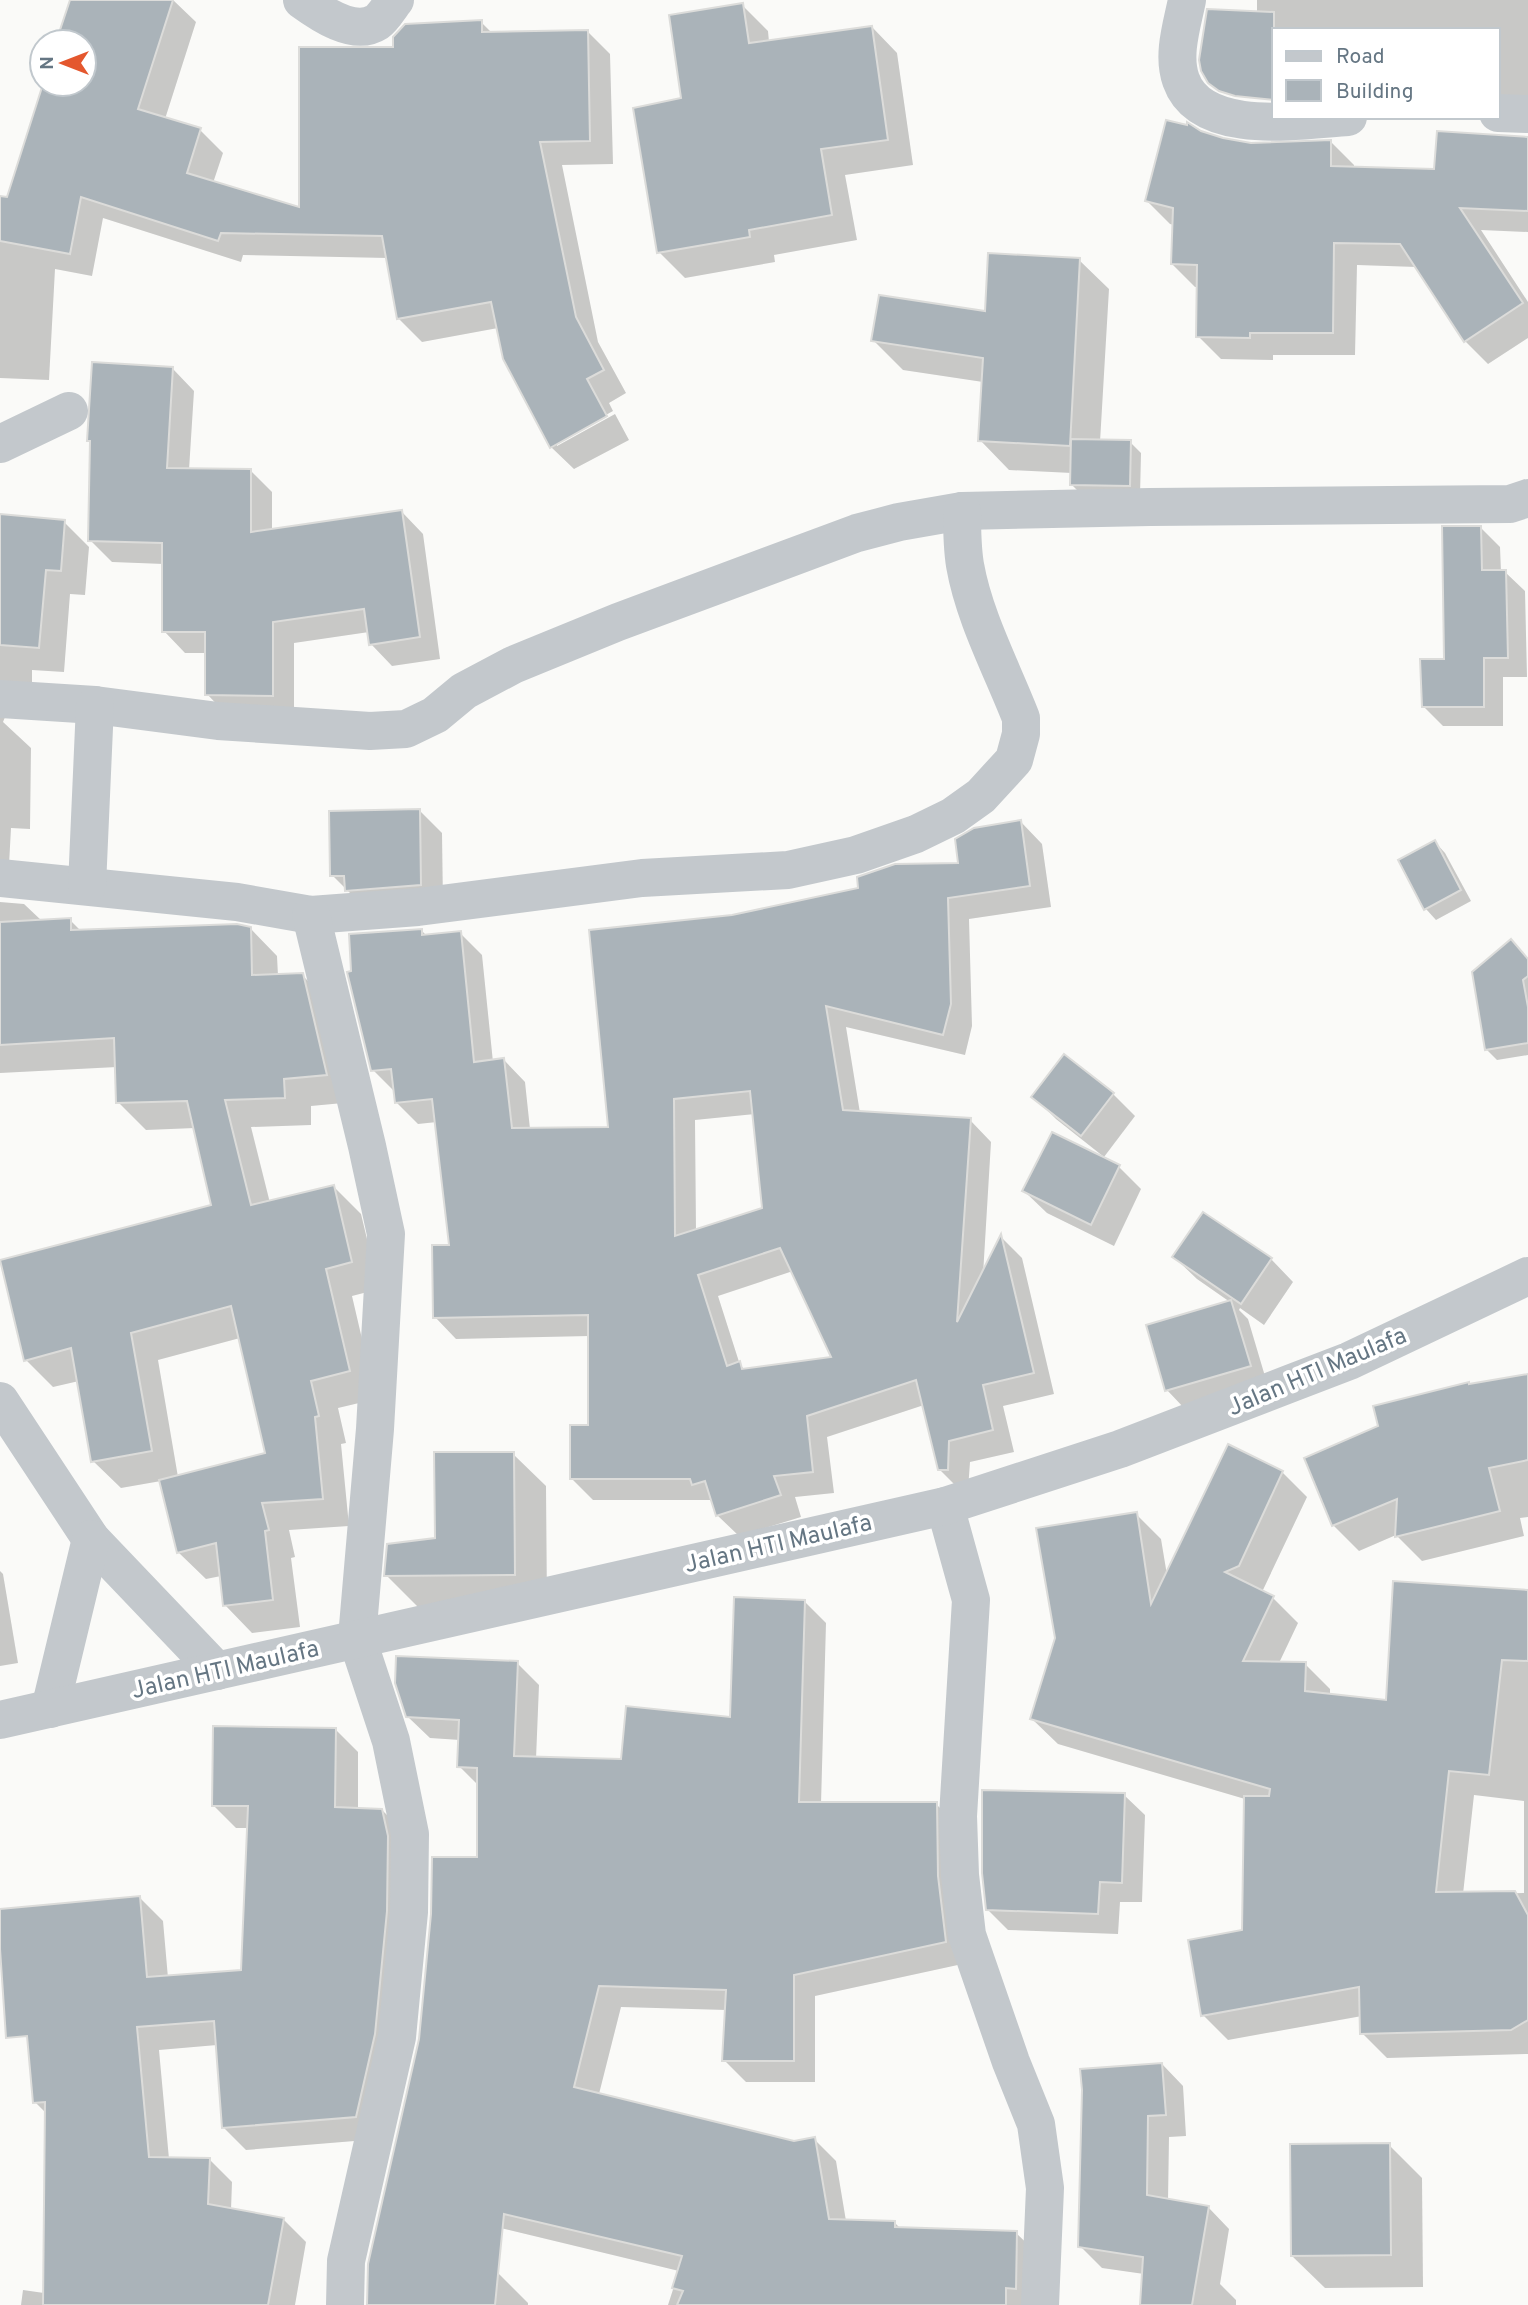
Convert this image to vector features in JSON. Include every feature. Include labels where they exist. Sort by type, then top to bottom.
[{"type":"street","points":[[302,0],[322,14],[358,27],[377,22],[395,0]]},
{"type":"street","points":[[1187,0],[1178,62],[1181,80],[1193,102],[1209,111],[1238,119],[1272,122],[1318,119]]},
{"type":"street","points":[[1500,113],[1528,114]]},
{"type":"street","points":[[0,444],[69,411]]},
{"type":"street","points":[[0,699],[95,705],[218,721],[370,731],[406,729],[435,715],[464,691],[513,665],[618,622],[857,533],[899,522],[962,511],[1510,504],[1528,498]]},
{"type":"street","points":[[0,878],[237,902],[311,915],[418,907],[642,878],[788,870],[856,855],[916,834],[953,816],[981,796],[1014,760],[1021,734],[1021,718],[977,608],[966,568],[962,545],[962,511]]},
{"type":"street","points":[[87,886],[95,705]]},
{"type":"street","points":[[311,915],[386,1234],[377,1403],[357,1638],[391,1741],[410,1834],[409,1912],[397,2037],[346,2260],[345,2305]]},
{"type":"street","name":"Jalan HTI Maulafa","points":[[0,1720],[945,1506],[1120,1449],[1276,1390],[1349,1361],[1525,1283]]},
{"type":"street","points":[[0,1401],[91,1539],[217,1671]]},
{"type":"street","points":[[945,1506],[971,1600],[958,1816],[961,1887],[967,1935],[1011,2062],[1036,2124],[1045,2188],[1040,2305]]},
{"type":"street","points":[[50,1709],[91,1539]]},
{"type":"building","points":[[70,0],[173,0],[138,109],[201,128],[187,173],[299,207],[299,47],[393,47],[393,37],[405,24],[482,20],[482,32],[588,30],[590,141],[540,142],[576,317],[604,370],[587,379],[607,416],[550,448],[503,359],[491,302],[397,319],[382,236],[221,233],[218,241],[81,197],[70,254],[0,241],[0,196],[7,197],[39,98],[98,98],[98,28],[61,28]]},
{"type":"building","points":[[743,3],[749,43],[872,26],[888,140],[821,149],[832,215],[749,230],[750,237],[657,253],[633,108],[681,98],[669,15]]},
{"type":"building","points":[[1207,9],[1274,12],[1272,100],[1235,96],[1219,91],[1208,83],[1201,71],[1199,60]]},
{"type":"building","points":[[1166,120],[1187,125],[1187,122],[1201,131],[1251,143],[1331,140],[1331,166],[1434,169],[1437,131],[1528,137],[1528,211],[1460,208],[1523,303],[1464,342],[1400,244],[1334,243],[1333,333],[1250,333],[1250,338],[1196,337],[1197,265],[1171,264],[1173,208],[1145,201]]},
{"type":"building","points":[[988,253],[1080,258],[1070,446],[978,441],[983,358],[871,341],[879,295],[985,311]]},
{"type":"building","points":[[92,362],[173,367],[167,468],[251,469],[251,532],[402,510],[420,637],[369,645],[364,609],[273,622],[273,696],[205,695],[205,632],[162,632],[162,543],[88,541],[90,441],[87,441]]},
{"type":"building","points":[[1071,439],[1131,440],[1130,486],[1070,485]]},
{"type":"building","points":[[0,514],[65,520],[61,571],[46,570],[39,648],[0,645]]},
{"type":"building","points":[[1442,526],[1481,526],[1482,570],[1506,570],[1508,658],[1484,658],[1484,707],[1422,707],[1420,659],[1444,659]]},
{"type":"building","points":[[420,809],[421,885],[345,891],[344,876],[330,876],[329,811]]},
{"type":"building","points":[[1021,820],[1030,886],[948,898],[951,1004],[943,1035],[826,1006],[843,1110],[971,1118],[957,1322],[1001,1234],[1034,1373],[983,1385],[993,1430],[949,1441],[948,1470],[938,1470],[916,1380],[807,1416],[813,1472],[774,1476],[781,1495],[716,1516],[705,1481],[692,1485],[690,1479],[570,1479],[570,1425],[588,1425],[588,1315],[433,1318],[432,1245],[449,1245],[432,1099],[395,1103],[391,1069],[371,1071],[347,972],[351,971],[349,934],[422,929],[422,935],[461,931],[474,1062],[504,1058],[512,1128],[608,1127],[589,930],[732,915],[858,888],[857,877],[895,864],[958,863],[955,839],[974,828]],"holes":[[[750,1091],[762,1208],[675,1236],[674,1099]],[[780,1248],[831,1357],[742,1369],[740,1361],[727,1366],[698,1275]]]},
{"type":"building","points":[[1435,840],[1461,890],[1424,910],[1398,860]]},
{"type":"building","points":[[71,918],[71,930],[237,924],[251,927],[252,975],[303,973],[327,1075],[284,1079],[285,1098],[225,1100],[251,1205],[334,1185],[352,1262],[326,1269],[350,1371],[311,1381],[319,1416],[315,1417],[323,1499],[262,1503],[269,1530],[265,1531],[273,1600],[223,1606],[216,1543],[177,1553],[159,1480],[265,1453],[231,1306],[131,1333],[152,1451],[91,1462],[71,1348],[24,1361],[0,1260],[211,1205],[187,1101],[116,1103],[114,1038],[0,1045],[0,922]]},
{"type":"building","points":[[1511,939],[1528,959],[1528,976],[1523,980],[1528,1007],[1528,1043],[1485,1050],[1472,972]]},
{"type":"building","points":[[1064,1054],[1114,1093],[1081,1136],[1031,1097]]},
{"type":"building","points":[[1052,1132],[1120,1165],[1091,1225],[1022,1191]]},
{"type":"building","points":[[1203,1212],[1272,1258],[1241,1304],[1172,1257]]},
{"type":"building","points":[[1231,1300],[1251,1366],[1165,1391],[1146,1325]]},
{"type":"building","points":[[1528,1374],[1528,1460],[1489,1468],[1500,1511],[1395,1537],[1397,1499],[1332,1526],[1304,1458],[1378,1426],[1373,1406],[1469,1382]]},
{"type":"building","points":[[1228,1444],[1283,1471],[1239,1566],[1225,1572],[1274,1596],[1243,1661],[1306,1662],[1305,1691],[1386,1700],[1393,1581],[1528,1590],[1528,1661],[1502,1660],[1489,1775],[1449,1771],[1436,1892],[1515,1891],[1528,1915],[1528,2020],[1511,2030],[1360,2034],[1359,1987],[1201,2016],[1188,1940],[1242,1930],[1244,1796],[1269,1796],[1270,1789],[1030,1719],[1055,1638],[1036,1528],[1137,1512],[1151,1604]]},
{"type":"building","points":[[434,1452],[514,1452],[515,1575],[384,1576],[387,1544],[435,1538]]},
{"type":"building","points":[[734,1597],[805,1600],[799,1802],[937,1802],[938,1876],[946,1942],[794,1975],[794,2061],[722,2061],[726,1990],[599,1986],[574,2087],[794,2141],[815,2137],[829,2219],[895,2221],[895,2227],[1017,2231],[1016,2289],[1006,2288],[1006,2305],[677,2305],[683,2291],[672,2288],[682,2256],[504,2214],[495,2305],[367,2305],[368,2264],[419,2039],[431,1914],[432,1857],[477,1857],[477,1768],[457,1767],[459,1720],[406,1717],[395,1683],[396,1656],[518,1661],[514,1756],[621,1759],[626,1706],[730,1717]]},
{"type":"building","points":[[213,1726],[336,1728],[335,1807],[382,1809],[388,1836],[387,1911],[375,2034],[356,2117],[222,2128],[214,2021],[137,2027],[149,2157],[210,2158],[208,2204],[284,2218],[268,2305],[43,2305],[45,2102],[33,2103],[27,2036],[6,2038],[0,1909],[140,1896],[147,1977],[241,1970],[248,1806],[212,1806]]},
{"type":"building","points":[[982,1790],[1125,1793],[1122,1883],[1100,1882],[1098,1914],[986,1910],[982,1873]]},
{"type":"building","points":[[1162,2063],[1166,2115],[1148,2116],[1147,2195],[1209,2206],[1192,2305],[1140,2305],[1143,2257],[1078,2247],[1082,2090],[1080,2069]]},
{"type":"building","points":[[1390,2143],[1391,2255],[1291,2256],[1290,2144]]}]
